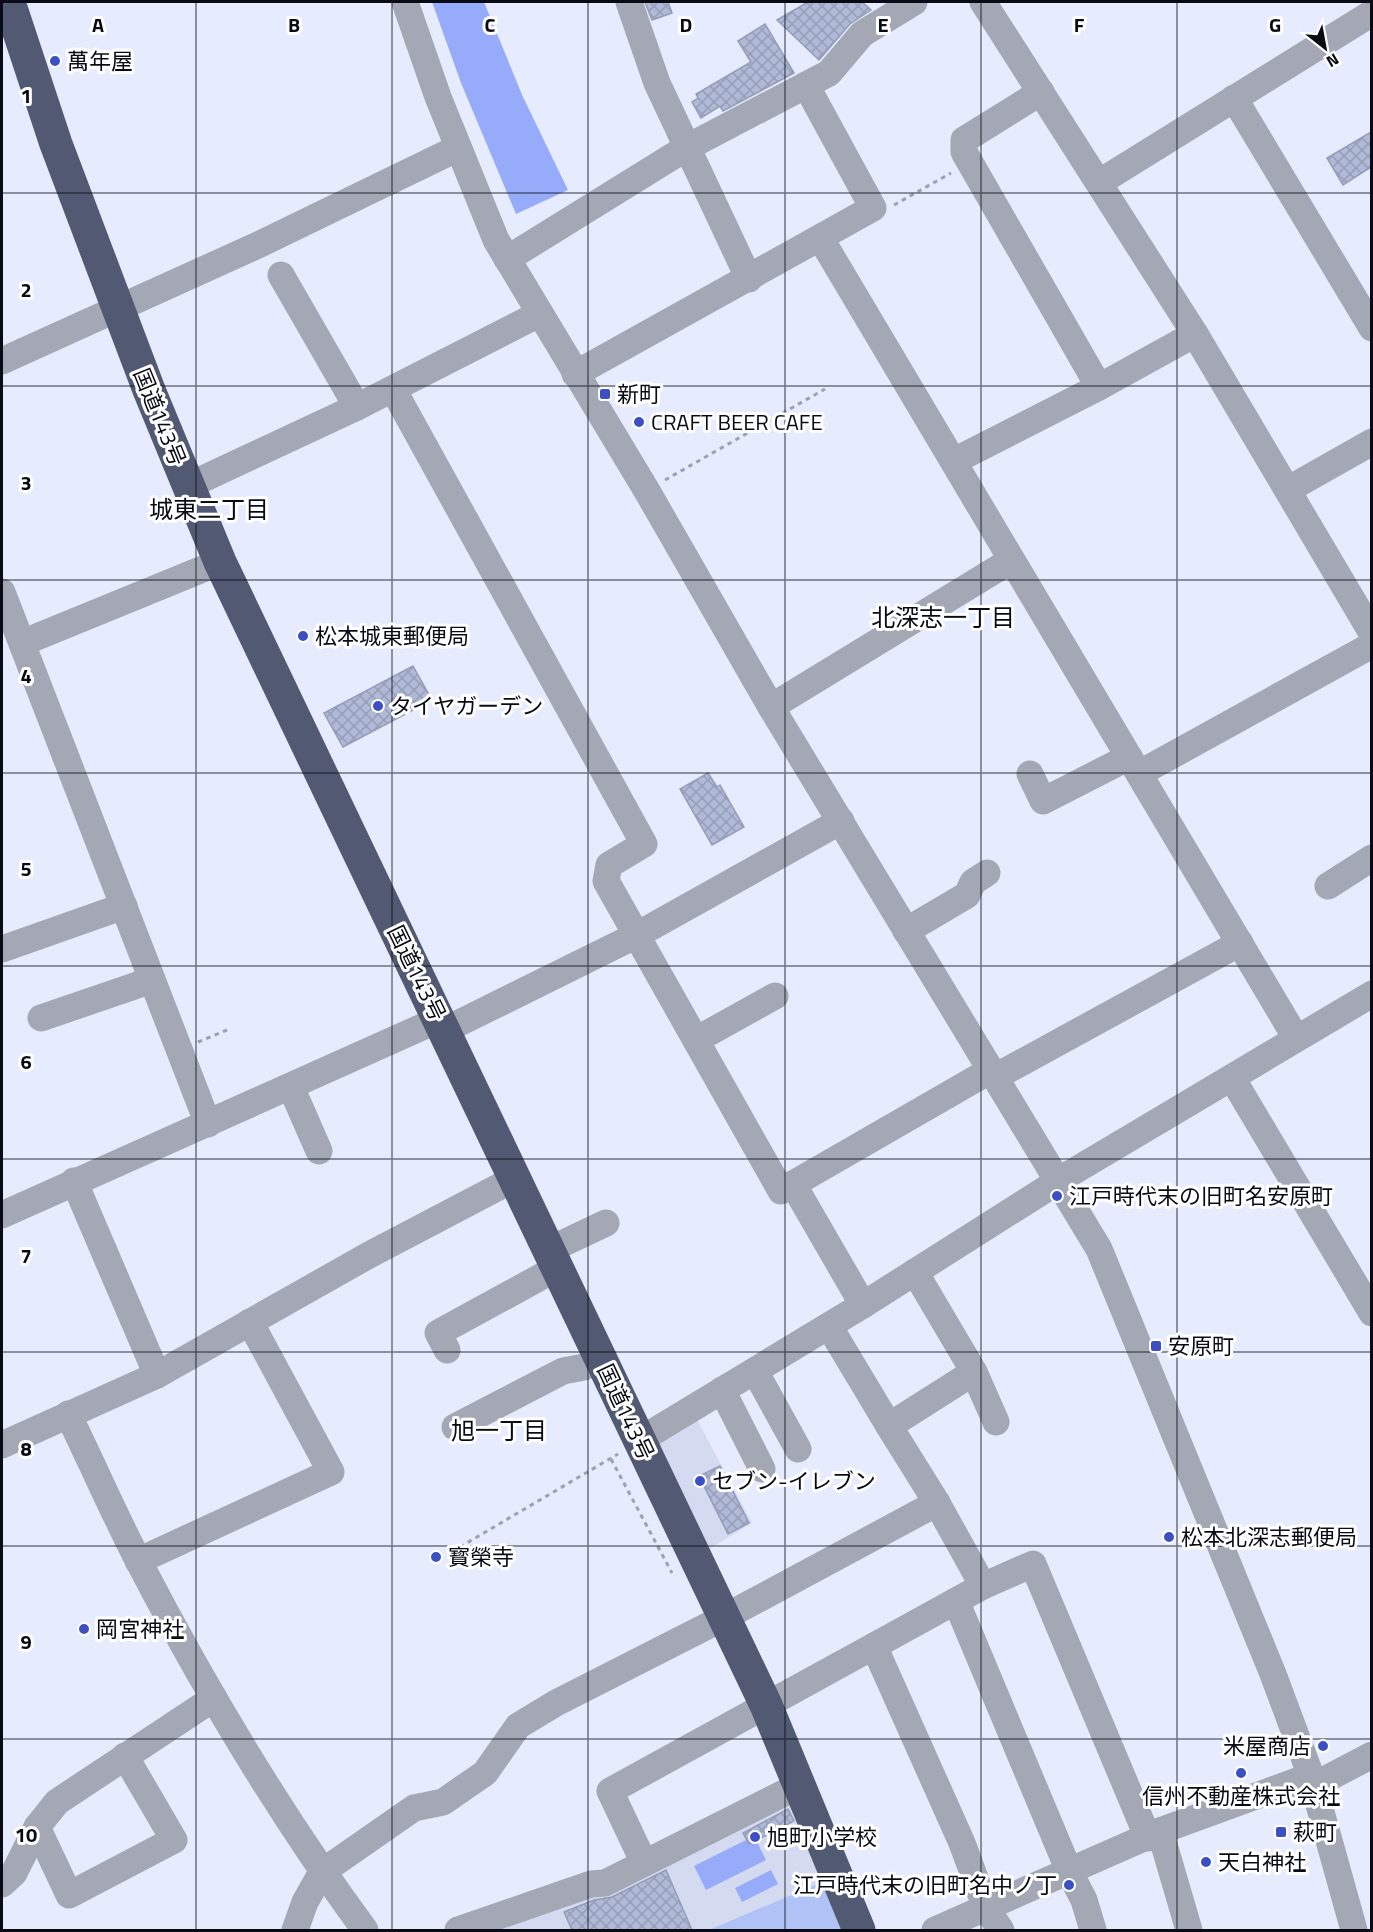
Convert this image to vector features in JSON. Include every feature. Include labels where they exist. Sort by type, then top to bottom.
[{"type":"highway","name":"国道143号","points":[[9,2],[56,144],[118,308],[220,562],[725,1617],[766,1705],[859,1930]]},
{"type":"street","points":[[405,2],[458,148],[496,240],[771,706],[1099,1249],[1273,1674],[1312,1781],[1354,1930]]},
{"type":"street","points":[[629,2],[657,83],[749,279]]},
{"type":"street","points":[[507,259],[686,148],[829,73],[862,34],[914,2]]},
{"type":"street","points":[[983,2],[1195,334],[1289,489],[1371,633]]},
{"type":"street","points":[[1100,182],[1234,98],[1370,19]]},
{"type":"street","points":[[575,374],[873,208],[806,85]]},
{"type":"street","points":[[1041,92],[964,140],[964,152],[1100,387]]},
{"type":"street","points":[[1234,98],[1371,328]]},
{"type":"street","points":[[2,361],[258,245],[458,148]]},
{"type":"street","points":[[820,239],[1296,1038]]},
{"type":"street","points":[[281,275],[357,407]]},
{"type":"street","points":[[188,486],[357,407],[539,314]]},
{"type":"street","points":[[954,461],[1100,387],[1195,334]]},
{"type":"street","points":[[393,389],[644,844],[609,865],[606,881],[781,1191],[993,1073],[1240,943]]},
{"type":"street","points":[[1289,489],[1371,442]]},
{"type":"street","points":[[771,706],[1010,561]]},
{"type":"street","points":[[14,642],[220,562]]},
{"type":"street","points":[[2,592],[14,642],[124,906],[208,1124]]},
{"type":"street","points":[[1030,774],[1042,801],[1134,765],[1371,645]]},
{"type":"street","points":[[2,1215],[74,1181],[291,1087],[443,1024],[637,935],[841,821]]},
{"type":"street","points":[[1328,886],[1371,858]]},
{"type":"street","points":[[906,930],[967,895],[973,882],[987,873]]},
{"type":"street","points":[[2,949],[124,906]]},
{"type":"street","points":[[41,1018],[152,980]]},
{"type":"street","points":[[640,1440],[829,1326],[1060,1181],[1371,994]]},
{"type":"street","points":[[696,1040],[775,996]]},
{"type":"street","points":[[1232,1078],[1371,1313]]},
{"type":"street","points":[[291,1087],[319,1151]]},
{"type":"street","points":[[2,1445],[157,1375],[514,1179]]},
{"type":"street","points":[[74,1181],[157,1375]]},
{"type":"street","points":[[793,1184],[863,1305]]},
{"type":"street","points":[[437,1340],[606,1223]]},
{"type":"street","points":[[915,1272],[974,1372],[996,1422]]},
{"type":"street","points":[[138,1561],[331,1472],[250,1322]]},
{"type":"street","points":[[829,1326],[937,1503],[983,1586]]},
{"type":"street","points":[[464,1414],[563,1371],[584,1367],[601,1359]]},
{"type":"street","points":[[754,1371],[798,1449]]},
{"type":"street","points":[[889,1426],[974,1372]]},
{"type":"street","points":[[722,1390],[762,1469]]},
{"type":"street","points":[[68,1414],[138,1561],[214,1698],[322,1872],[365,1930]]},
{"type":"street","points":[[295,1930],[305,1902],[322,1872],[414,1808],[443,1802],[485,1773],[519,1726],[556,1703],[725,1617],[937,1503]]},
{"type":"street","points":[[644,1863],[610,1791],[983,1586],[1033,1564],[1154,1834],[1189,1930]]},
{"type":"street","points":[[956,1601],[1069,1871],[1084,1900],[1093,1930]]},
{"type":"street","points":[[874,1646],[962,1843],[986,1908],[1001,1930]]},
{"type":"street","points":[[2,1884],[14,1873],[37,1827],[57,1802],[214,1698]]},
{"type":"street","points":[[935,1930],[1154,1834],[1312,1781],[1371,1755]]},
{"type":"street","points":[[37,1827],[69,1895],[174,1840],[125,1756]]},
{"type":"street","points":[[458,1930],[591,1884],[605,1883],[798,1786]]},
{"type":"path","points":[[873,208],[885,210],[970,163]]},
{"type":"path","points":[[646,491],[825,389]]},
{"type":"path","points":[[180,1050],[227,1030]]},
{"type":"path","points":[[460,1547],[640,1440]]},
{"type":"path","points":[[611,1459],[672,1573]]},
{"type":"shaded area","points":[[432,2],[484,2],[523,97],[568,190],[516,214],[461,83]]},
{"type":"shaded area","name":"セブン-イレブン","points":[[694,1414],[752,1523],[704,1552],[652,1439]]},
{"type":"shaded area","name":"旭町小学校","points":[[788,1793],[844,1930],[472,1930]]},
{"type":"shaded area","points":[[754,1836],[766,1860],[706,1890],[694,1866]]},
{"type":"shaded area","points":[[771,1870],[778,1884],[742,1902],[735,1888]]},
{"type":"shaded area","points":[[824,1881],[844,1930],[709,1930]]},
{"type":"building","points":[[645,2],[668,2],[672,13],[652,20]]},
{"type":"building","points":[[808,2],[862,2],[871,10],[850,24],[819,60],[777,20]]},
{"type":"building","points":[[765,24],[794,73],[723,111],[720,106],[701,118],[692,102],[698,98],[696,94],[751,62],[738,41]]},
{"type":"building","points":[[1371,132],[1371,167],[1343,185],[1327,158]]},
{"type":"building","name":"タイヤガーデン","points":[[413,666],[432,700],[343,747],[324,713]]},
{"type":"building","points":[[708,773],[717,787],[720,785],[744,827],[712,845],[680,789]]},
{"type":"building","points":[[720,1466],[749,1523],[728,1534],[699,1476]]},
{"type":"building","points":[[788,1809],[794,1821],[749,1844],[743,1833]]},
{"type":"building","points":[[666,1870],[692,1930],[572,1930],[564,1912],[594,1900],[612,1897]]},
{"type":"place","name":"萬年屋","points":[[55,61]]},
{"type":"place","name":"新町","points":[[605,394]]},
{"type":"place","name":"CRAFT BEER CAFE","points":[[639,422]]},
{"type":"place","name":"松本城東郵便局","points":[[303,636]]},
{"type":"place","name":"タイヤガーデン","points":[[378,706]]},
{"type":"place","name":"江戸時代末の旧町名安原町","points":[[1057,1196]]},
{"type":"place","name":"安原町","points":[[1156,1346]]},
{"type":"place","name":"セブン-イレブン","points":[[700,1481]]},
{"type":"place","name":"松本北深志郵便局","points":[[1169,1537]]},
{"type":"place","name":"寳榮寺","points":[[436,1557]]},
{"type":"place","name":"岡宮神社","points":[[84,1629]]},
{"type":"place","name":"米屋商店","points":[[1323,1746]]},
{"type":"place","name":"信州不動産株式会社","points":[[1241,1773]]},
{"type":"place","name":"萩町","points":[[1281,1832]]},
{"type":"place","name":"旭町小学校","points":[[755,1837]]},
{"type":"place","name":"天白神社","points":[[1206,1862]]},
{"type":"place","name":"江戸時代末の旧町名中ノ丁","points":[[1069,1885]]},
{"type":"district","name":"城東二丁目","points":[[209,510]]},
{"type":"district","name":"北深志一丁目","points":[[943,618]]},
{"type":"district","name":"旭一丁目","points":[[499,1431]]}]
